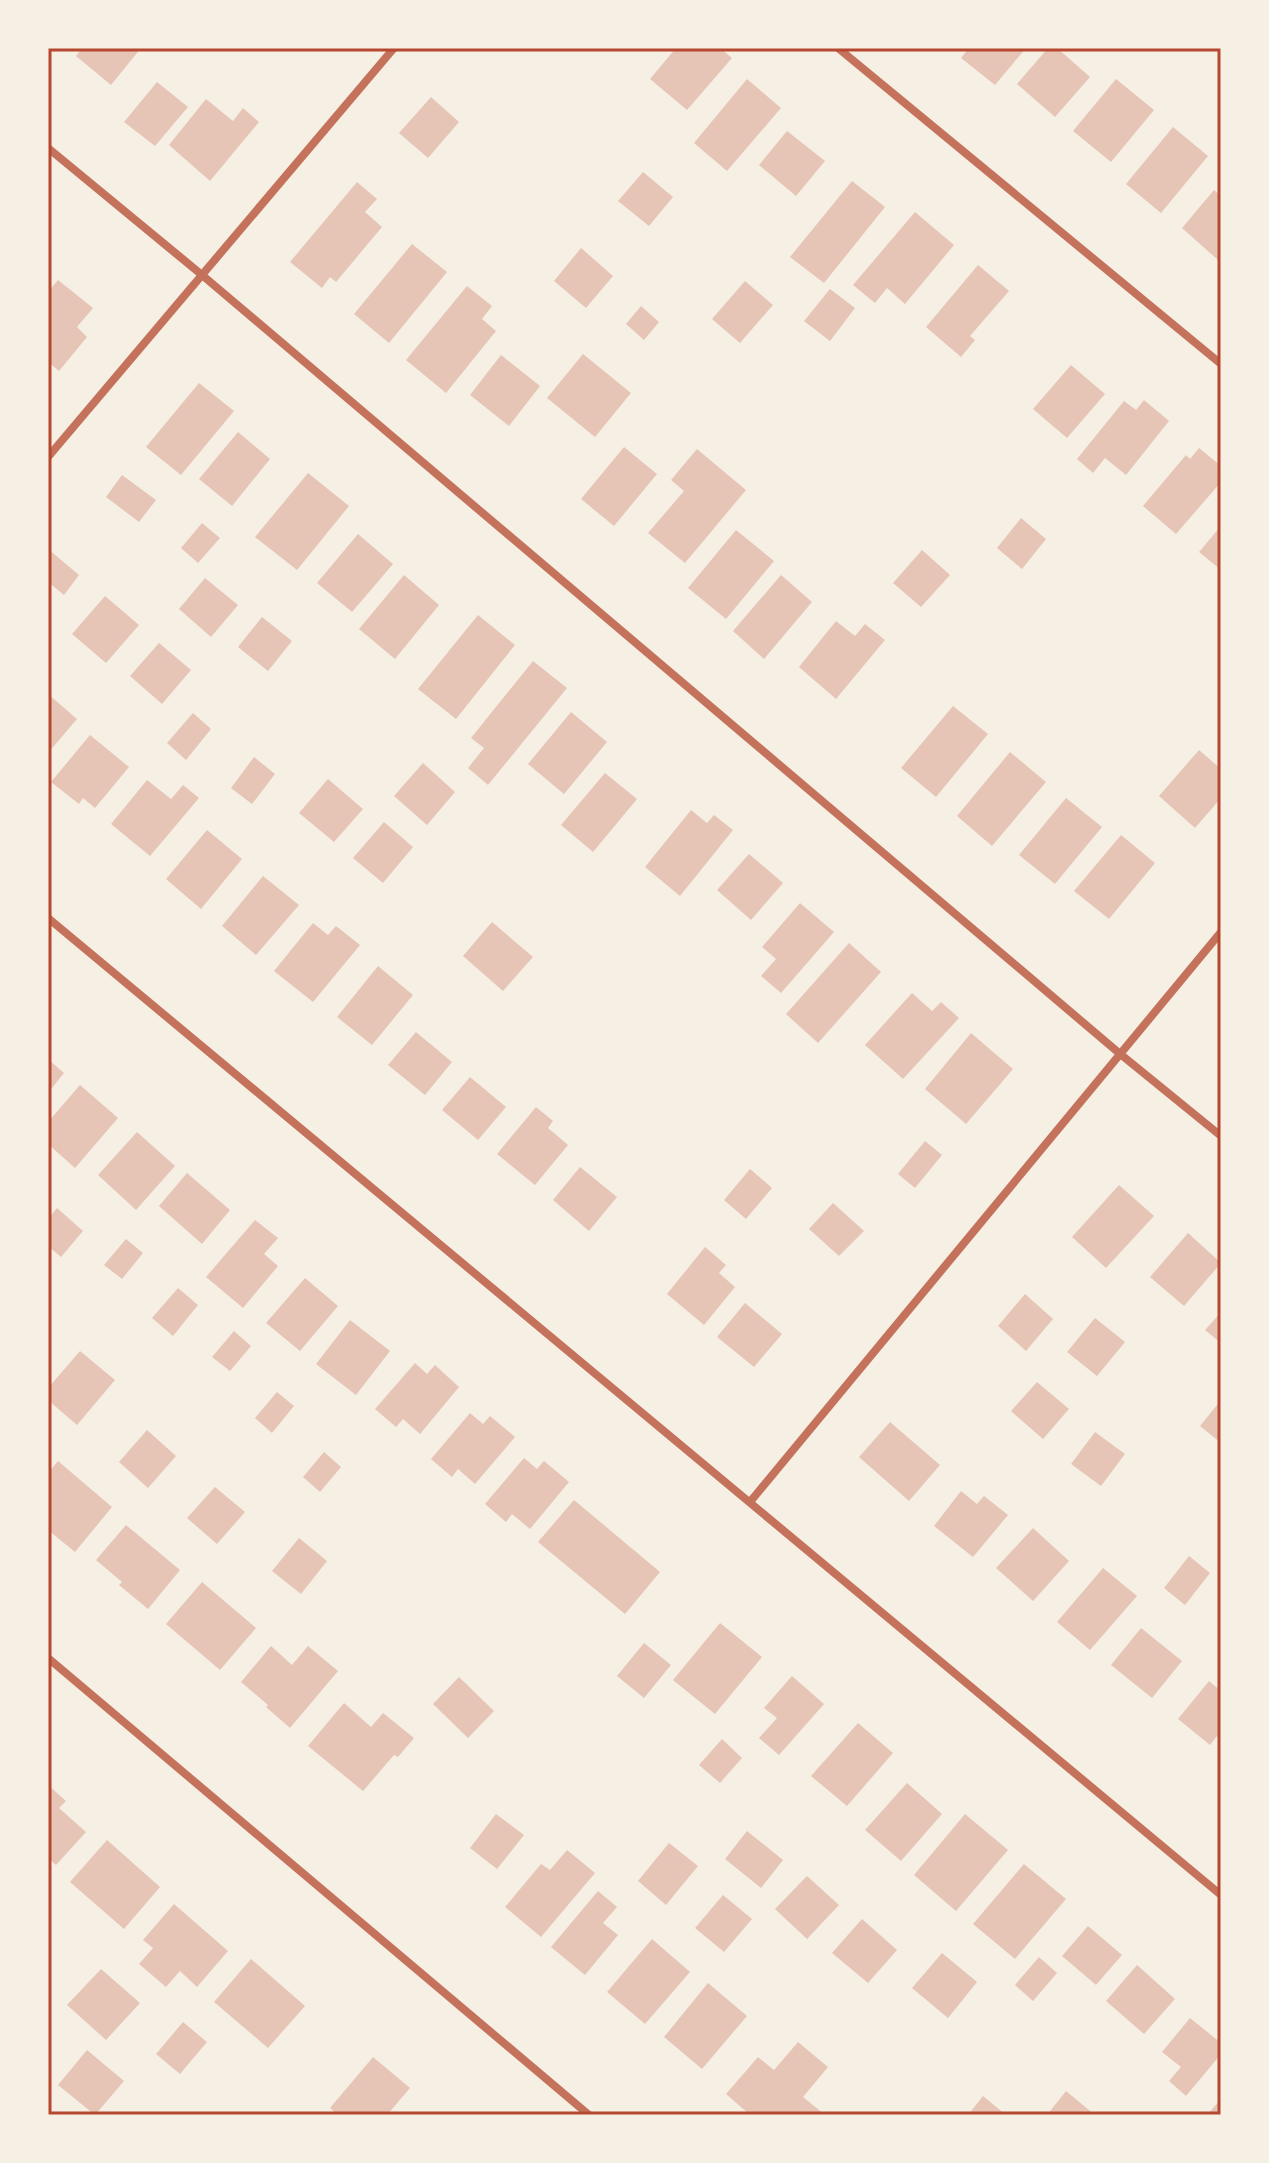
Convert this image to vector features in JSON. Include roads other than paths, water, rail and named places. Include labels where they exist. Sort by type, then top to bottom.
[{"type":"street","points":[[48,457],[394,48]]},
{"type":"street","points":[[838,48],[1221,364]]},
{"type":"street","points":[[48,148],[1221,1136]]},
{"type":"street","points":[[48,918],[1221,1895]]},
{"type":"street","points":[[750,1502],[1221,932]]},
{"type":"street","points":[[48,1658],[589,2115]]}]
